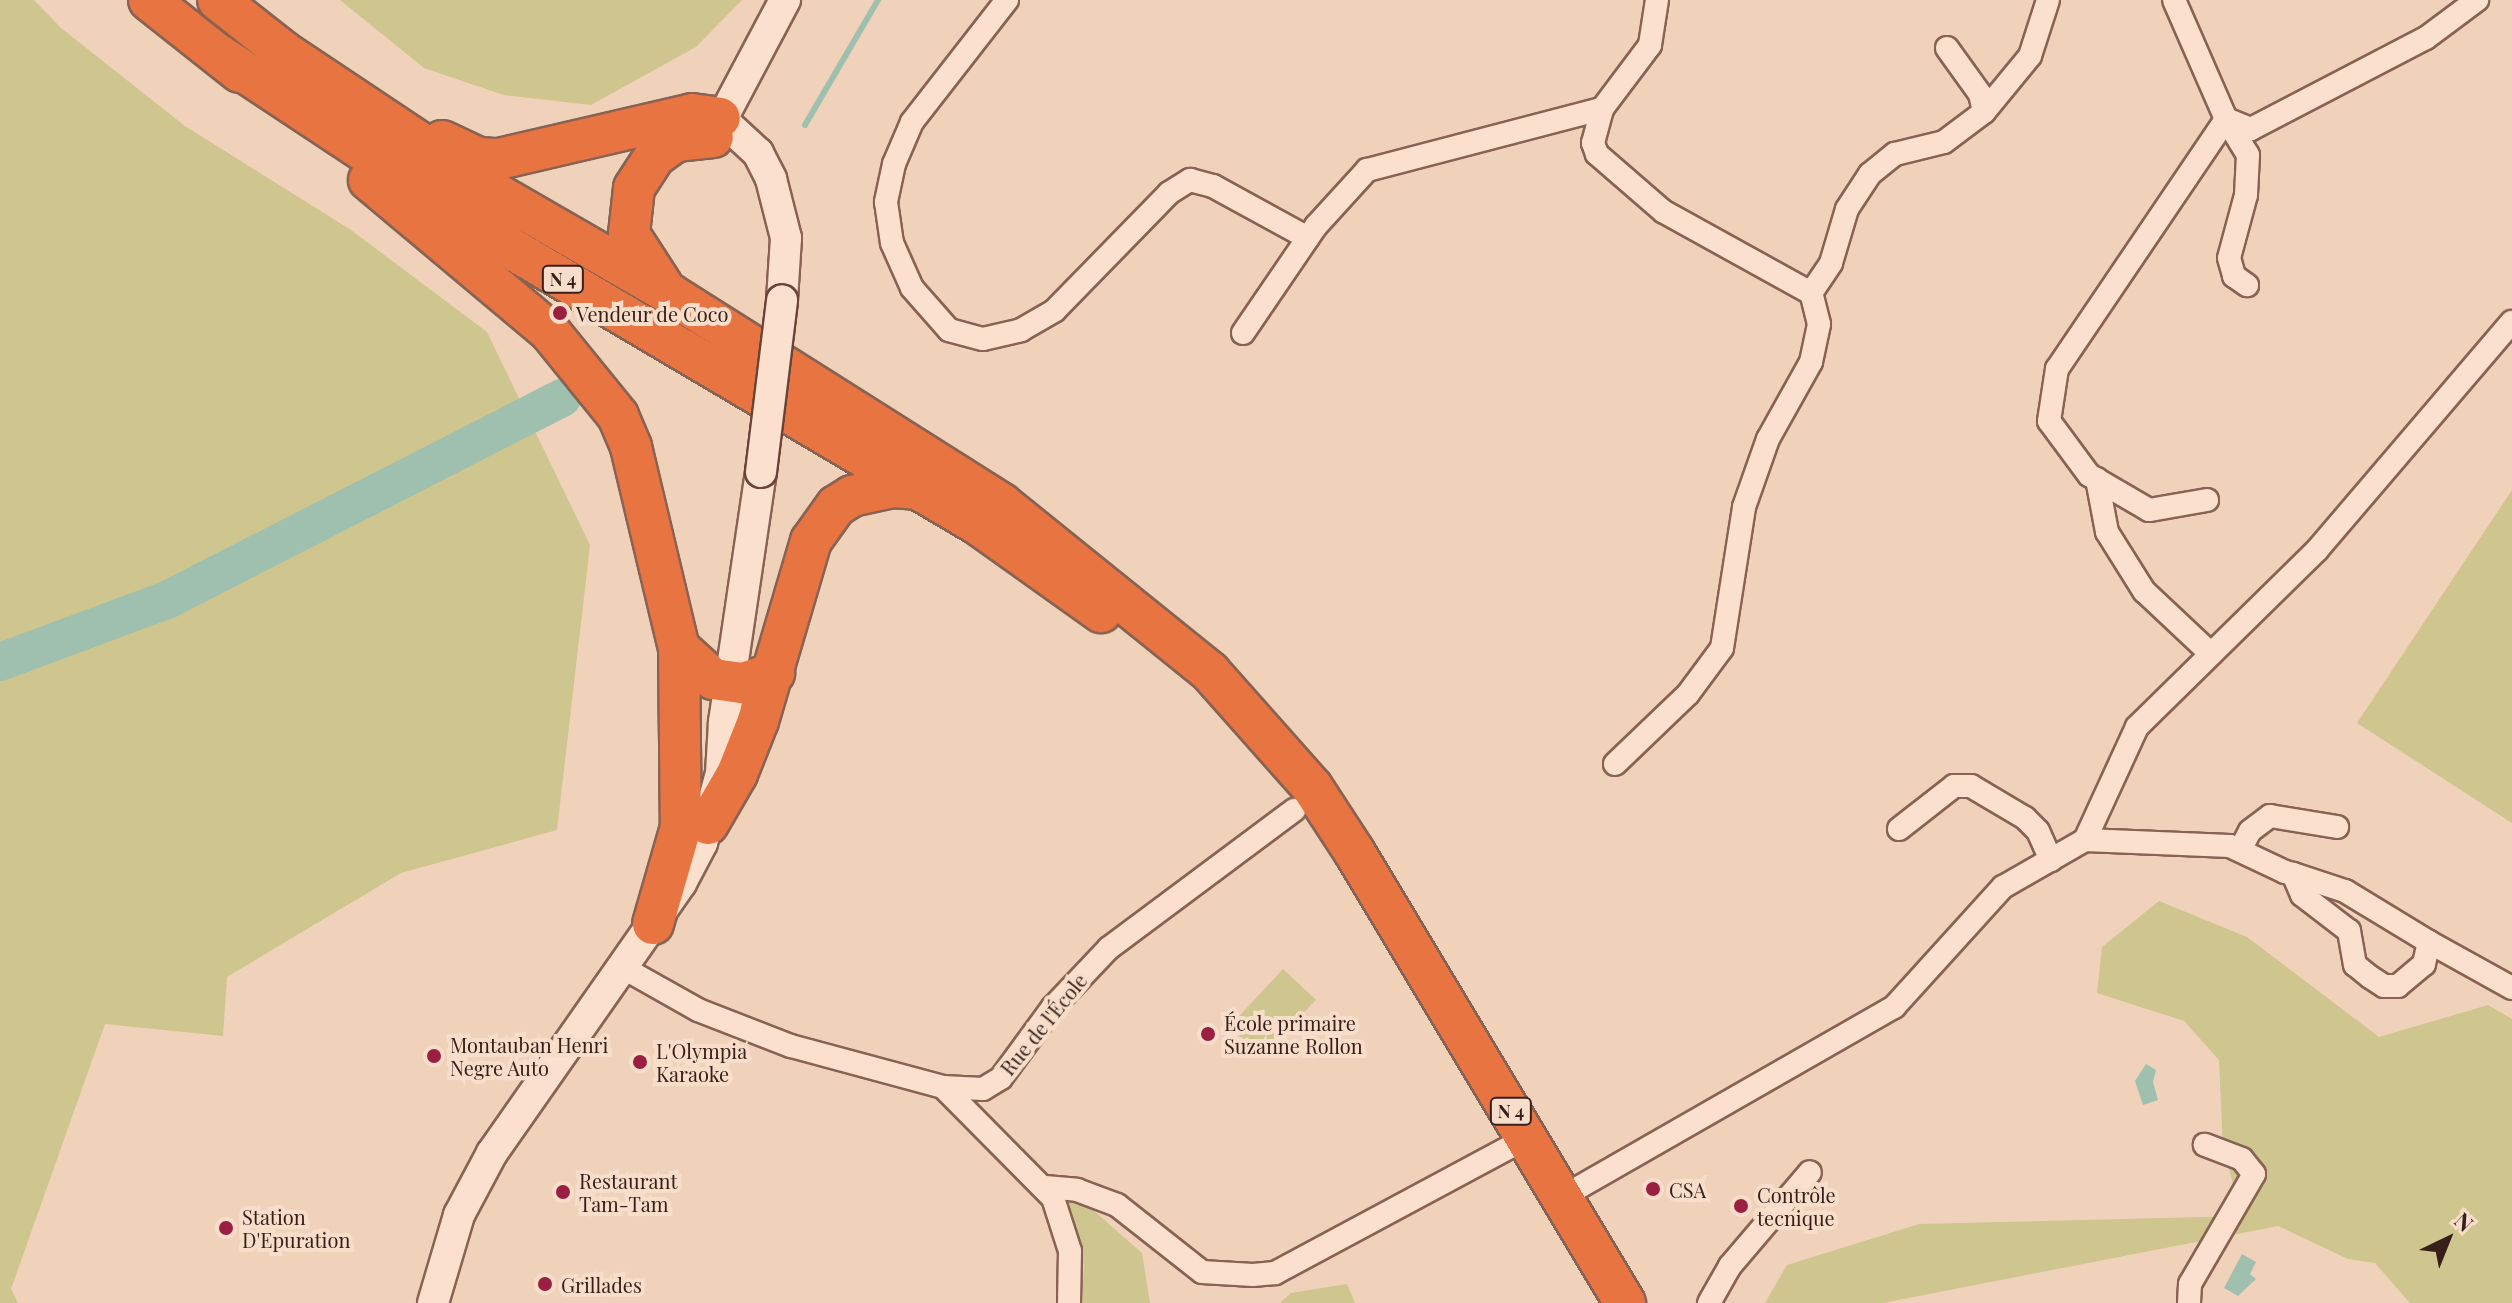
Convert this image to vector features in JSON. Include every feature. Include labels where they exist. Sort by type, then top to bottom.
[{"type":"highway","name":"N 4","points":[[149,0],[219,55],[517,252],[979,525],[1129,632],[1199,693],[1262,761],[1408,986],[1516,1144],[1612,1303]]},
{"type":"highway","name":"N 4","points":[[218,0],[284,52],[497,194],[670,294],[1002,504],[1210,672],[1312,787],[1398,918],[1625,1303]]},
{"type":"highway","points":[[284,52],[478,158],[545,151],[692,114],[717,127]]},
{"type":"highway","points":[[219,55],[550,332],[618,416],[631,447],[679,648],[683,793],[676,857],[653,924]]},
{"type":"highway","points":[[670,294],[635,249],[627,218],[630,200],[655,156],[676,141],[717,127]]},
{"type":"highway","points":[[708,824],[737,774],[774,673],[801,565],[823,521],[852,496],[885,488],[915,489]]},
{"type":"highway","points":[[679,648],[699,672],[730,683],[774,673]]},
{"type":"main road","points":[[433,1303],[459,1215],[492,1153],[681,883],[708,824],[721,773],[724,722],[761,472],[782,300],[786,238],[771,179],[758,153],[717,127],[785,0]]},
{"type":"main road","points":[[683,793],[724,722]]},
{"type":"street","points":[[1007,0],[912,122],[894,164],[886,202],[892,243],[912,288],[949,330],[983,339],[1021,330],[1055,310],[1169,193],[1190,180],[1213,186],[1308,238]]},
{"type":"street","points":[[1615,764],[1688,694],[1722,648],[1744,507],[1768,439],[1811,362],[1819,324],[1811,293],[1703,237],[1628,185],[1597,154],[1593,143],[1602,109],[1650,45],[1657,0]]},
{"type":"street","points":[[1811,293],[1831,263],[1847,209],[1870,174],[1895,154],[1944,142],[1984,112],[2030,56],[2048,0]]},
{"type":"street","points":[[2174,0],[2226,119],[2248,155],[2246,195],[2229,258],[2234,276],[2247,285]]},
{"type":"street","points":[[2226,119],[2251,129],[2426,38],[2477,0]]},
{"type":"street","points":[[1947,48],[1980,94],[1984,112]]},
{"type":"street","points":[[1243,333],[1308,238],[1367,170],[1602,109]]},
{"type":"street","points":[[2207,500],[2149,510],[2097,479],[2049,421],[2057,369],[2226,119]]},
{"type":"street","points":[[2085,840],[2137,727],[2317,550],[2512,322]]},
{"type":"street","points":[[2097,479],[2107,532],[2144,591],[2211,654]]},
{"type":"street","points":[[1899,829],[1954,786],[1971,786],[2025,818],[2038,831],[2051,860]]},
{"type":"street","name":"Rue de l'École","points":[[620,966],[698,1010],[791,1046],[943,1087],[983,1089],[1001,1078],[1053,1007],[1109,948],[1294,810]]},
{"type":"street","points":[[2240,850],[2250,831],[2270,816],[2337,827]]},
{"type":"street","points":[[1562,1197],[1894,1007],[2003,887],[2085,840],[2240,850],[2293,874],[2345,891],[2512,988]]},
{"type":"street","points":[[2293,874],[2302,895],[2349,931],[2355,965],[2384,986],[2412,979],[2424,964],[2429,942]]},
{"type":"street","points":[[943,1087],[1045,1187],[1067,1235],[1069,1303]]},
{"type":"street","points":[[1045,1187],[1077,1190],[1117,1205],[1141,1220],[1192,1268],[1253,1275],[1275,1273],[1516,1144]]},
{"type":"street","points":[[2188,1303],[2190,1284],[2254,1174],[2242,1159],[2205,1145]]},
{"type":"street","points":[[1709,1303],[1730,1266],[1810,1172]]},
{"type":"shaded area","points":[[0,0],[34,0],[61,28],[185,126],[351,230],[487,332],[590,545],[557,830],[401,873],[227,977],[223,1036],[105,1024],[11,1289],[18,1303],[0,1303]]},
{"type":"shaded area","points":[[340,0],[742,0],[696,47],[591,105],[504,95],[424,68]]},
{"type":"shaded area","points":[[2512,490],[2512,823],[2357,723]]},
{"type":"shaded area","points":[[2159,901],[2247,937],[2379,1037],[2488,1005],[2512,1019],[2512,1303],[2410,1303],[2375,1263],[2348,1259],[2278,1226],[1883,1303],[1765,1303],[1787,1265],[1919,1224],[2243,1216],[2223,1150],[2219,1060],[2184,1021],[2097,993],[2102,947]]},
{"type":"shaded area","points":[[1283,969],[1316,1000],[1262,1057],[1229,1027]]},
{"type":"shaded area","points":[[2146,1064],[2156,1070],[2153,1082],[2158,1100],[2143,1105],[2135,1081]]},
{"type":"shaded area","points":[[1077,1196],[1142,1253],[1150,1303],[1082,1303],[1084,1265],[1062,1198]]},
{"type":"shaded area","points":[[2242,1254],[2256,1262],[2250,1274],[2256,1279],[2238,1296],[2224,1288]]},
{"type":"shaded area","points":[[1347,1284],[1355,1303],[1280,1303],[1291,1293]]},
{"type":"waterway","points":[[805,125],[878,0]]},
{"type":"waterway","points":[[0,662],[167,600],[562,398]]},
{"type":"place","name":"Vendeur de Coco","points":[[560,313]]},
{"type":"place","name":"École primaire Suzanne Rollon","points":[[1208,1034]]},
{"type":"place","name":"Montauban Henri Negre Auto","points":[[434,1056]]},
{"type":"place","name":"L'Olympia Karaoke","points":[[640,1062]]},
{"type":"place","name":"CSA","points":[[1653,1189]]},
{"type":"place","name":"Restaurant Tam-Tam","points":[[563,1192]]},
{"type":"place","name":"Contrôle tecnique","points":[[1741,1206]]},
{"type":"place","name":"Station D'Epuration","points":[[226,1228]]},
{"type":"place","name":"Grillades","points":[[545,1284]]}]
